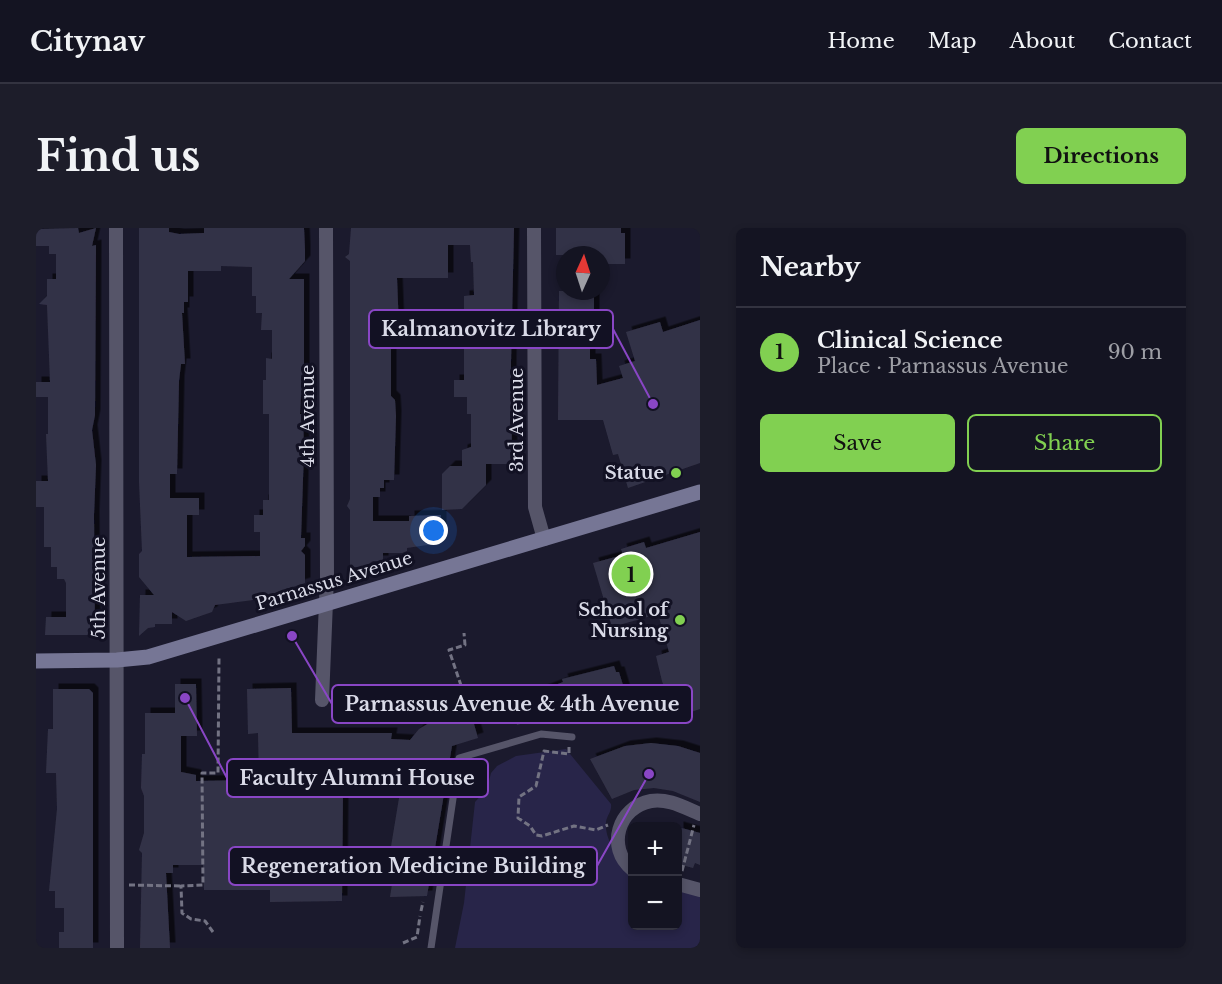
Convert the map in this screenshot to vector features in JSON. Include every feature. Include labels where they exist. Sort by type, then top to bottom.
[{"type":"street","name":"5th Avenue","points":[[116,228],[117,948]]},
{"type":"street","name":"4th Avenue","points":[[322,700],[327,604],[326,228]]},
{"type":"street","name":"3rd Avenue","points":[[534,228],[535,507],[544,539]]},
{"type":"street","name":"Parnassus Avenue","points":[[36,661],[117,660],[148,657],[700,492]]},
{"type":"street","points":[[628,865],[619,851],[617,836],[622,821],[636,806],[652,800],[670,802],[699,814]]},
{"type":"street","points":[[682,885],[700,890]]},
{"type":"lane","points":[[431,948],[459,758],[541,734],[572,737]]},
{"type":"path","points":[[459,713],[457,706],[467,703],[449,650],[465,645],[464,633]]},
{"type":"path","points":[[117,885],[202,885],[202,773],[218,773],[219,658]]},
{"type":"path","points":[[561,753],[544,751],[536,786],[519,797],[518,818],[530,826],[536,835],[542,836],[574,826],[596,830],[622,821]]},
{"type":"path","points":[[680,876],[699,814]]},
{"type":"path","points":[[181,886],[182,913],[190,919],[205,921],[213,932]]},
{"type":"path","points":[[421,911],[423,902]]},
{"type":"path","points":[[404,943],[417,937],[420,916]]},
{"type":"shaded area","points":[[566,749],[611,804],[606,829],[614,850],[628,869],[628,930],[682,930],[682,890],[700,895],[700,948],[455,948],[464,903],[475,802],[487,789],[491,773],[497,766],[516,756]]},
{"type":"building","points":[[78,228],[79,233],[96,228],[92,246],[96,245],[95,415],[92,430],[96,465],[95,635],[45,635],[46,617],[66,617],[66,583],[64,579],[57,579],[57,567],[51,567],[51,547],[44,547],[44,507],[36,507],[36,481],[48,481],[46,434],[48,434],[48,397],[36,397],[36,382],[50,382],[47,305],[39,304],[47,296],[47,279],[56,279],[56,254],[49,254],[49,246],[36,246],[36,229]]},
{"type":"building","points":[[139,228],[169,228],[169,232],[179,234],[204,233],[204,228],[304,228],[305,261],[289,279],[304,279],[304,394],[301,396],[300,414],[303,414],[304,450],[301,538],[305,538],[305,546],[301,551],[305,555],[305,583],[253,600],[215,605],[212,612],[186,621],[172,612],[172,624],[155,624],[155,627],[148,628],[139,636],[140,595],[154,595],[139,577],[139,554],[142,551],[139,482]],"holes":[[[221,266],[252,267],[252,296],[256,296],[256,313],[262,313],[261,330],[272,330],[272,359],[266,358],[266,380],[263,380],[263,414],[269,414],[269,500],[263,500],[263,515],[254,515],[254,532],[260,532],[260,556],[187,557],[187,515],[199,515],[199,498],[170,498],[170,474],[177,474],[179,381],[181,364],[185,364],[182,313],[184,313],[184,302],[188,302],[188,271],[221,271]]]},
{"type":"building","points":[[351,228],[514,228],[511,363],[512,464],[486,464],[486,485],[462,509],[442,510],[442,474],[450,466],[462,466],[462,450],[471,447],[471,414],[467,414],[467,397],[454,397],[454,380],[464,380],[464,296],[474,295],[473,262],[471,262],[470,245],[448,245],[448,278],[397,278],[399,329],[391,329],[391,396],[395,400],[396,416],[394,480],[384,480],[384,488],[380,488],[380,497],[373,497],[373,521],[409,521],[409,516],[441,515],[441,543],[407,548],[407,551],[402,553],[383,553],[383,561],[373,561],[364,567],[350,567],[350,510],[347,506],[350,499],[350,261],[345,257],[349,254]]},
{"type":"building","points":[[556,228],[621,228],[621,233],[625,233],[625,264],[610,264],[610,246],[556,246]]},
{"type":"building","points":[[559,300],[594,300],[594,318],[590,318],[590,359],[596,359],[597,385],[623,378],[619,366],[635,361],[626,332],[660,322],[663,332],[700,320],[700,463],[628,488],[618,454],[613,455],[603,420],[558,420]]},
{"type":"building","points":[[700,532],[700,709],[688,713],[682,695],[668,699],[662,681],[656,656],[669,652],[658,614],[612,627],[593,563],[623,555],[621,549],[644,542],[646,548]]},
{"type":"building","points":[[614,666],[616,672],[619,672],[626,695],[517,725],[510,699],[545,689],[563,682],[562,679]]},
{"type":"building","points":[[175,684],[196,684],[197,736],[181,736],[181,772],[196,775],[196,781],[259,780],[258,733],[248,734],[247,689],[291,688],[292,733],[392,733],[391,739],[410,740],[419,729],[431,722],[470,710],[478,738],[452,746],[427,896],[390,897],[393,878],[386,877],[400,792],[343,792],[342,901],[270,902],[270,890],[204,890],[203,865],[173,865],[173,873],[166,873],[170,948],[140,948],[142,853],[139,850],[144,833],[144,796],[141,788],[142,754],[145,754],[145,713],[175,713]]},
{"type":"building","points":[[53,689],[89,689],[93,693],[93,948],[59,948],[59,932],[64,932],[64,908],[55,908],[55,891],[49,891],[57,809],[56,773],[46,773],[48,729],[53,729]]},
{"type":"building","points":[[651,743],[678,746],[700,753],[700,802],[673,791],[654,788],[634,790],[612,799],[590,759],[625,746]]},
{"type":"building","points":[[682,828],[700,833],[700,865],[695,863],[693,868],[682,865]]},
{"type":"place","name":"Kalmanovitz Library","points":[[653,404]]},
{"type":"place","name":"Statue","points":[[676,473]]},
{"type":"place","name":"Clinical Science","points":[[631,574]]},
{"type":"place","name":"School of Nursing","points":[[680,620]]},
{"type":"place","name":"Parnassus Avenue & 4th Avenue","points":[[292,636]]},
{"type":"place","name":"Faculty Alumni House","points":[[185,698]]},
{"type":"place","name":"Regeneration Medicine Building","points":[[649,774]]}]
